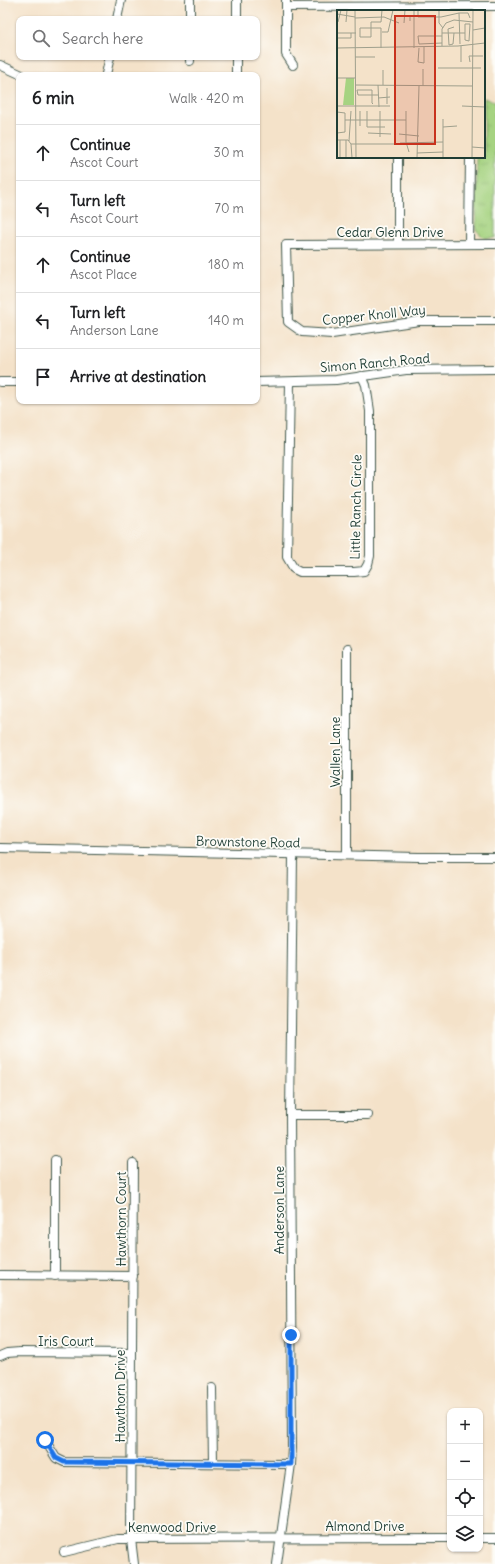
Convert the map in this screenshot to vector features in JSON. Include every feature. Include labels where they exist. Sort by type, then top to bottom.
[{"type":"street","points":[[118,16],[121,0]]},
{"type":"street","points":[[190,0],[190,16]]},
{"type":"street","points":[[237,0],[237,16]]},
{"type":"street","points":[[293,65],[286,54],[286,3],[382,9],[460,9],[495,6]]},
{"type":"street","points":[[106,72],[109,60]]},
{"type":"street","points":[[236,60],[236,72]]},
{"type":"street","points":[[0,65],[16,72]]},
{"type":"street","points":[[398,158],[398,244]]},
{"type":"street","points":[[468,244],[470,158]]},
{"type":"street","name":"Cedar Glenn Drive","points":[[286,245],[495,244]]},
{"type":"street","name":"Copper Knoll Way","points":[[286,245],[288,322],[302,332],[332,334],[419,321],[495,321]]},
{"type":"street","name":"Simon Ranch Road","points":[[260,382],[336,380],[406,370],[495,369]]},
{"type":"street","name":"Little Ranch Circle","points":[[290,382],[287,557],[294,569],[300,572],[354,572],[364,570],[368,564],[370,556],[370,411],[366,385],[362,376]]},
{"type":"street","points":[[0,382],[16,382]]},
{"type":"street","name":"Wallen Lane","points":[[346,855],[347,649]]},
{"type":"street","name":"Brownstone Road","points":[[0,848],[293,855],[495,857]]},
{"type":"street","name":"Anderson Lane","points":[[277,1564],[291,1464],[290,1115],[293,855]]},
{"type":"street","points":[[290,1115],[368,1115]]},
{"type":"street","points":[[55,1160],[55,1276]]},
{"type":"street","name":"Hawthorn Court","points":[[133,1163],[133,1276]]},
{"type":"street","points":[[0,1275],[133,1276]]},
{"type":"street","name":"Hawthorn Drive","points":[[133,1276],[131,1539],[134,1564]]},
{"type":"street","name":"Iris Court","points":[[0,1356],[7,1353],[20,1352],[132,1353]]},
{"type":"street","points":[[212,1388],[213,1463]]},
{"type":"street","points":[[45,1440],[56,1458],[64,1462],[291,1464]]},
{"type":"street","name":"Kenwood Drive","points":[[64,1552],[118,1539],[281,1538]]},
{"type":"street","name":"Almond Drive","points":[[281,1538],[447,1538]]},
{"type":"street","points":[[483,1538],[495,1538]]},
{"type":"green space","points":[[485,98],[495,102],[495,238],[484,238],[476,230],[477,159],[485,158]]},
{"type":"route","points":[[45,1440],[56,1458],[64,1462],[291,1464],[291,1335]]}]
